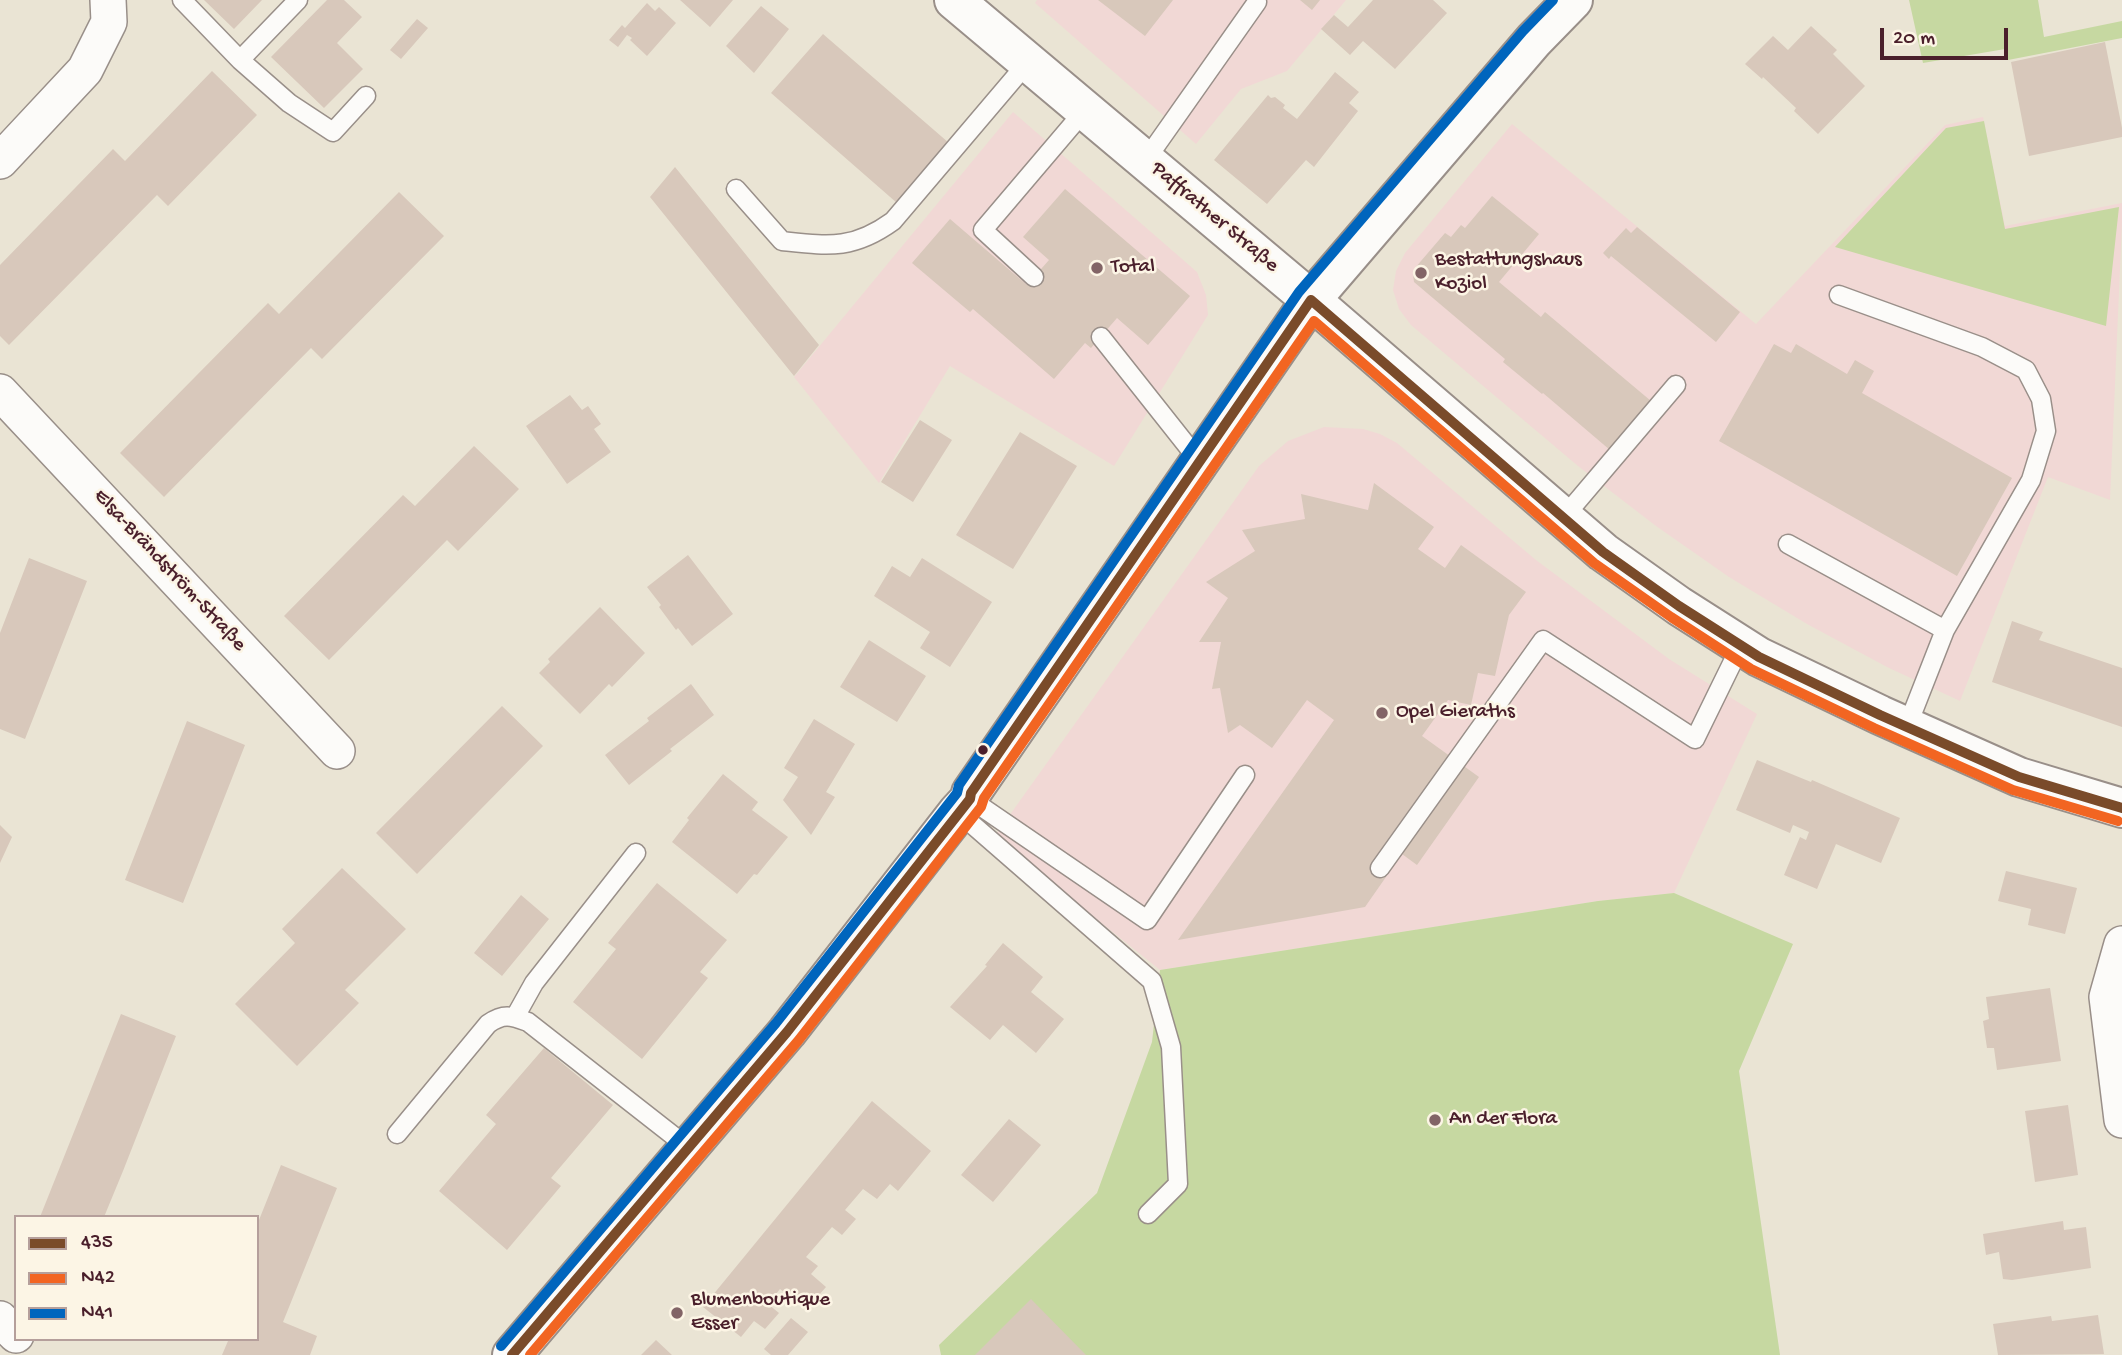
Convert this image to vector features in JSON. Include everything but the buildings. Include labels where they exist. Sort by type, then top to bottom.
[{"type":"main road","name":"Paffrather Straße","points":[[954,0],[1311,300],[1603,552],[1679,606],[1759,657],[1907,727],[2019,777],[2122,808]]},
{"type":"main road","points":[[515,1354],[788,1032],[964,806],[1311,300],[1534,40],[1573,0]]},
{"type":"street","points":[[0,161],[85,70],[109,22],[108,0]]},
{"type":"street","name":"Elsa-Brändström-Straße","points":[[0,392],[337,751]]},
{"type":"street","points":[[2122,944],[2107,997],[2122,1121]]},
{"type":"street","points":[[0,1319],[14,1333]]},
{"type":"street","points":[[22,1341],[35,1355]]},
{"type":"lane","points":[[182,0],[240,60],[289,103],[333,132],[366,96]]},
{"type":"lane","points":[[240,60],[298,0]]},
{"type":"lane","points":[[1145,161],[1257,2]]},
{"type":"lane","points":[[736,189],[782,241],[847,244],[877,233],[893,221],[1028,62]]},
{"type":"lane","points":[[1034,278],[983,230],[1084,110]]},
{"type":"lane","points":[[1839,295],[1982,347],[2026,370],[2041,399],[2046,431],[2031,480],[1945,630],[1907,727]]},
{"type":"lane","points":[[1101,337],[1200,462]]},
{"type":"lane","points":[[1563,518],[1676,385]]},
{"type":"lane","points":[[1788,544],[1945,630]]},
{"type":"lane","points":[[1380,868],[1543,639],[1695,739],[1741,646]]},
{"type":"lane","points":[[964,806],[1147,920],[1245,775]]},
{"type":"lane","points":[[964,806],[1152,981],[1171,1047],[1178,1184],[1148,1214]]},
{"type":"lane","points":[[515,1017],[534,983],[636,853]]},
{"type":"lane","points":[[397,1134],[488,1024],[500,1016],[515,1017],[528,1022],[689,1148]]},
{"type":"shaded area","points":[[1037,0],[1346,0],[1287,71],[1241,89],[1196,144],[1035,3]]},
{"type":"shaded area","points":[[1013,112],[1197,272],[1206,295],[1208,315],[1114,466],[950,366],[879,483],[794,377]]},
{"type":"shaded area","points":[[1983,117],[2005,226],[2122,203],[2122,222],[2110,500],[2048,477],[1960,701],[1887,667],[1807,624],[1729,577],[1656,526],[1578,466],[1411,325],[1399,309],[1393,290],[1396,271],[1405,253],[1512,124],[1756,324],[1945,125]]},
{"type":"shaded area","points":[[1324,427],[1363,429],[1397,443],[1536,560],[1669,659],[1757,714],[1674,893],[1598,901],[1160,970],[994,837],[1259,466],[1288,441]]},
{"type":"green space","points":[[1909,0],[2038,0],[2044,37],[2122,21],[2122,38],[2008,60],[2005,49],[1923,63]]},
{"type":"green space","points":[[1984,121],[2005,229],[2119,207],[2106,326],[1835,247],[1946,128]]},
{"type":"green space","name":"An der Flora","points":[[1674,893],[1793,944],[1739,1071],[1780,1355],[941,1355],[939,1345],[1097,1193],[1152,1042],[1160,970],[1598,901]]},
{"type":"transit line","name":"N41","points":[[501,1346],[776,1023],[957,793],[959,785],[1299,292],[1523,31],[1553,0]]},
{"type":"transit line","name":"435","points":[[1311,300],[1603,552],[1679,606],[1759,657],[2019,777],[2122,808]]},
{"type":"transit line","name":"435","points":[[512,1355],[787,1032],[970,799],[971,793],[1311,300]]},
{"type":"transit line","name":"N42","points":[[530,1355],[798,1041],[981,807],[984,798],[1314,321],[1594,563],[1751,669],[2013,790],[2118,821]]},
{"type":"place","name":"Total","points":[[1097,268]]},
{"type":"place","name":"Bestattungshaus Koziol","points":[[1421,273]]},
{"type":"place","name":"Opel Gieraths","points":[[1382,713]]},
{"type":"place","name":"An der Flora","points":[[1435,1120]]},
{"type":"place","name":"Blumenboutique Esser","points":[[677,1313]]}]
